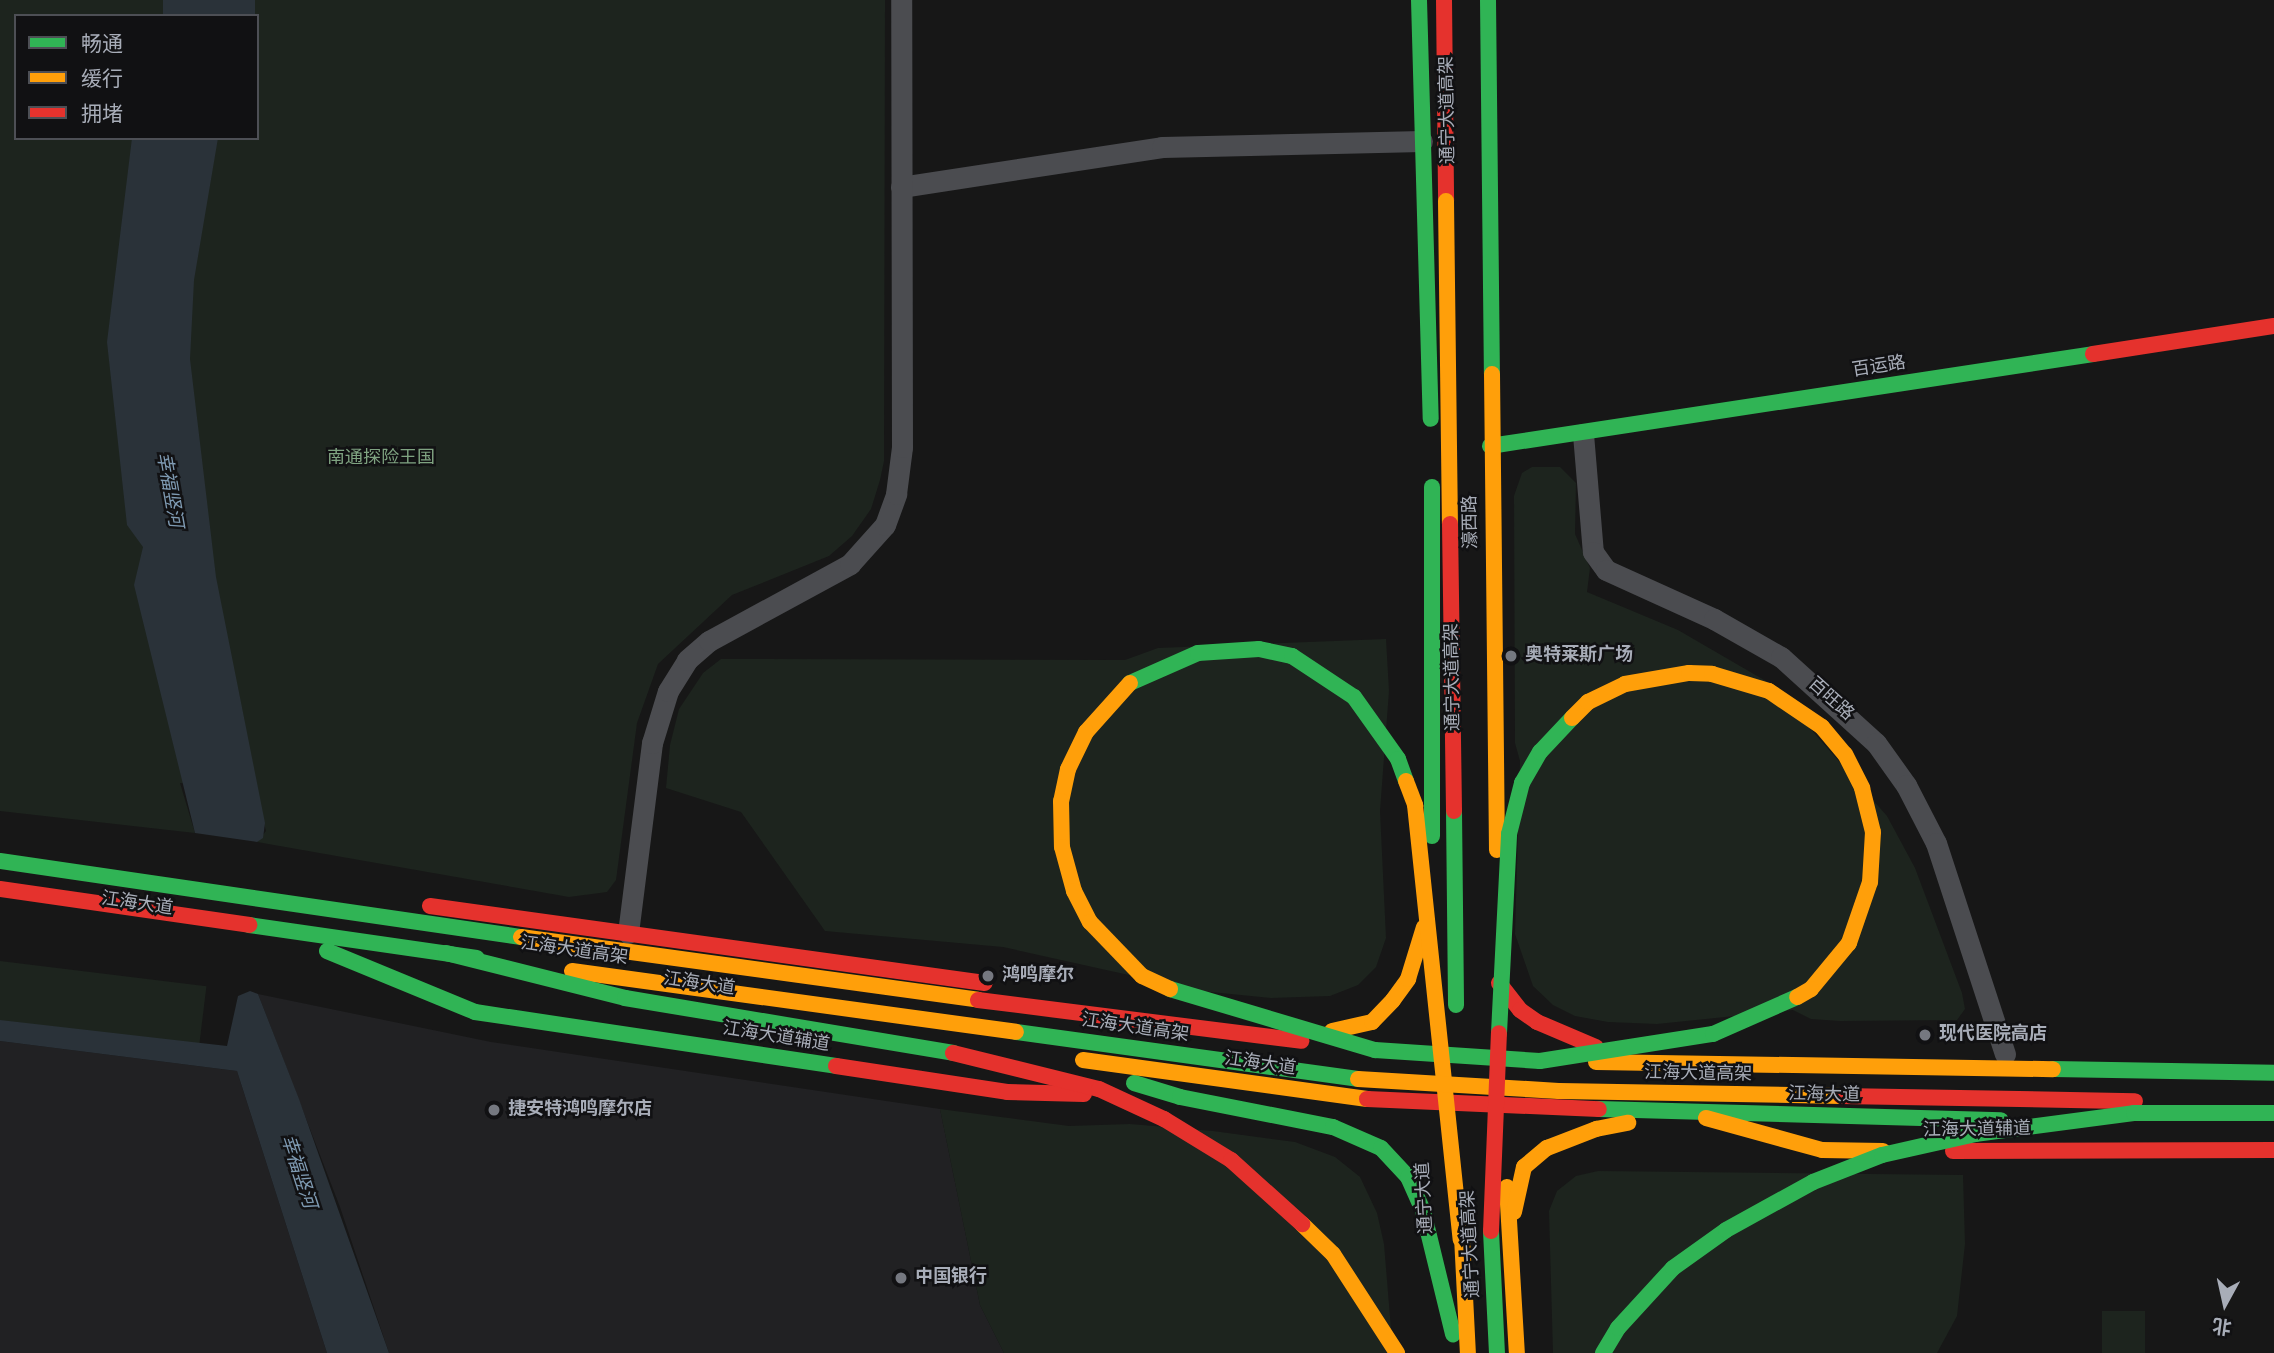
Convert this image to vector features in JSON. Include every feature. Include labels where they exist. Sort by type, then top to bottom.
[{"type":"main road","points":[[1419,0],[1432,455],[1432,892],[1437,1041]]},
{"type":"main road","name":"通宁大道高架","points":[[1444,0],[1461,1240],[1468,1353]]},
{"type":"main road","name":"濠西路","points":[[1488,0],[1490,446],[1500,1042]]},
{"type":"main road","name":"百运路","points":[[1490,446],[1583,434],[2274,326]]},
{"type":"main road","points":[[1375,1050],[1193,999],[1142,976],[1090,922],[1074,891],[1062,847],[1061,802],[1068,768],[1086,732],[1133,680],[1198,653],[1259,649],[1292,656],[1354,697],[1398,759],[1415,805],[1461,1240]]},
{"type":"main road","points":[[1491,1231],[1502,916],[1509,834],[1522,783],[1540,752],[1588,702],[1625,684],[1658,676],[1712,674],[1769,691],[1797,706],[1822,727],[1845,754],[1869,812],[1873,832],[1870,882],[1849,943],[1811,989],[1783,1006],[1713,1034],[1539,1060]]},
{"type":"main road","points":[[0,846],[1332,1031],[1437,1041],[2005,1054],[2274,1056]]},
{"type":"main road","name":"江海大道高架","points":[[0,860],[742,970],[1375,1050],[1539,1060],[2274,1073]]},
{"type":"main road","name":"江海大道高架","points":[[0,889],[1358,1079],[1573,1091],[2274,1102]]},
{"type":"main road","points":[[1332,1031],[1372,1022],[1393,1000],[1418,952],[1432,892]]},
{"type":"main road","name":"江海大道","points":[[0,906],[1019,1051]]},
{"type":"main road","name":"江海大道辅道","points":[[327,951],[475,1012],[1007,1092],[1180,1097],[1229,1080]]},
{"type":"main road","points":[[446,953],[625,998],[990,1059],[1099,1089],[1164,1119],[1231,1160],[1275,1198],[1333,1254],[1397,1353]]},
{"type":"main road","points":[[1499,983],[1520,1010],[1537,1022],[1596,1046]]},
{"type":"main road","name":"通宁大道","points":[[1437,1041],[1454,1353]]},
{"type":"main road","points":[[1500,1042],[1517,1353]]},
{"type":"main road","name":"通宁大道高架","points":[[1480,1043],[1497,1353]]},
{"type":"main road","name":"江海大道","points":[[1180,1097],[1064,1060],[1440,1104],[1685,1112],[2274,1122]]},
{"type":"main road","points":[[1180,1097],[1333,1127],[1381,1148],[1408,1177],[1423,1211],[1454,1334]]},
{"type":"main road","points":[[1511,1245],[1515,1194],[1524,1167],[1547,1148],[1596,1129],[1685,1112]]},
{"type":"main road","name":"江海大道辅道","points":[[1685,1112],[1822,1150],[2274,1150]]},
{"type":"main road","points":[[1604,1353],[1618,1328],[1673,1268],[1726,1230],[1813,1182],[1882,1156],[1975,1134],[2134,1113],[2274,1112]]},
{"type":"street","points":[[628,933],[652,743],[668,691],[687,660],[740,620],[850,564],[885,525],[895,494],[902,447],[901,0]]},
{"type":"street","points":[[901,187],[1162,147],[1422,141]]},
{"type":"street","name":"百旺路","points":[[1583,434],[1593,552],[1606,570],[1714,619],[1781,657],[1876,743],[1906,785],[1936,843],[2005,1054]]},
{"type":"shaded area","points":[[258,994],[491,1042],[940,1109],[980,1305],[1004,1353],[389,1353],[340,1207]]},
{"type":"shaded area","points":[[0,1041],[237,1071],[327,1353],[0,1353]]},
{"type":"green space","name":"南通探险王国","points":[[0,0],[885,0],[884,461],[871,509],[852,536],[829,556],[732,595],[658,664],[637,723],[616,880],[607,892],[569,897],[257,842],[266,831],[255,790],[180,783],[195,833],[0,811]]},
{"type":"green space","points":[[1532,467],[1560,467],[1576,483],[1575,534],[1590,568],[1587,592],[1678,630],[1771,684],[1887,816],[1915,868],[1962,993],[1965,1009],[1957,1020],[1840,1021],[1811,1019],[1793,1010],[1657,1024],[1608,1022],[1575,1016],[1553,1005],[1533,986],[1515,934],[1520,761],[1515,743],[1514,496],[1522,473]]},
{"type":"green space","points":[[1386,639],[1389,691],[1380,811],[1386,938],[1376,967],[1358,985],[1330,996],[1271,998],[1201,991],[1003,947],[825,931],[741,812],[666,788],[670,745],[679,709],[703,673],[721,659],[1125,660],[1158,648]]},
{"type":"green space","points":[[0,961],[206,986],[199,1045],[0,1020]]},
{"type":"green space","points":[[940,1109],[1069,1126],[1130,1124],[1213,1131],[1295,1142],[1335,1157],[1360,1177],[1377,1213],[1384,1244],[1393,1353],[1004,1353],[980,1305]]},
{"type":"green space","points":[[1598,1171],[1963,1175],[1965,1244],[1957,1316],[1937,1353],[1553,1353],[1549,1211],[1557,1191],[1576,1176]]},
{"type":"green space","points":[[2102,1311],[2145,1311],[2145,1353],[2102,1353]]},
{"type":"water","points":[[163,0],[255,0],[255,14],[163,14]]},
{"type":"water","name":"幸福竖河","points":[[132,140],[218,140],[194,280],[190,359],[216,577],[265,823],[263,838],[257,842],[195,833],[134,585],[143,547],[127,525],[107,342]]},
{"type":"water","name":"幸福竖河","points":[[250,991],[258,994],[299,1099],[389,1353],[327,1353],[237,1071],[0,1041],[0,1020],[227,1046],[238,996]]},
{"type":"traffic: fast","points":[[1419,0],[1431,419]]},
{"type":"traffic: fast","points":[[1488,0],[1492,374]]},
{"type":"traffic: fast","points":[[1490,446],[2093,354]]},
{"type":"traffic: fast","points":[[1432,487],[1432,836]]},
{"type":"traffic: fast","points":[[1130,683],[1198,653],[1259,649],[1292,656],[1354,697],[1398,759],[1406,781]]},
{"type":"traffic: fast","points":[[1499,1033],[1509,834],[1522,783],[1540,752],[1572,718]]},
{"type":"traffic: fast","points":[[1454,811],[1456,1005]]},
{"type":"traffic: fast","points":[[0,861],[521,937]]},
{"type":"traffic: fast","points":[[249,925],[477,958]]},
{"type":"traffic: fast","points":[[327,951],[475,1012],[836,1066]]},
{"type":"traffic: fast","points":[[446,953],[625,998],[953,1053]]},
{"type":"traffic: fast","points":[[1170,989],[1375,1050],[1540,1061],[1713,1034],[1797,997]]},
{"type":"traffic: fast","points":[[1016,1032],[1358,1079]]},
{"type":"traffic: fast","points":[[2053,1069],[2274,1073]]},
{"type":"traffic: fast","points":[[1134,1083],[1180,1097],[1333,1127],[1381,1148],[1408,1177],[1423,1211],[1453,1334]]},
{"type":"traffic: fast","points":[[1599,1109],[2001,1120]]},
{"type":"traffic: fast","points":[[1603,1353],[1618,1328],[1673,1268],[1726,1230],[1813,1182],[1882,1155],[1975,1134],[2134,1113],[2274,1113]]},
{"type":"traffic: fast","points":[[1491,1231],[1497,1353]]},
{"type":"traffic: slow","points":[[1446,201],[1450,524]]},
{"type":"traffic: slow","points":[[1492,374],[1497,850]]},
{"type":"traffic: slow","points":[[1572,718],[1588,702],[1625,684],[1689,673],[1712,674],[1769,691],[1822,727],[1845,754],[1862,788],[1873,832],[1870,882],[1849,943],[1811,989],[1797,997]]},
{"type":"traffic: slow","points":[[1130,683],[1086,732],[1068,769],[1061,801],[1062,847],[1074,891],[1090,922],[1142,976],[1170,989]]},
{"type":"traffic: slow","points":[[1406,781],[1415,805],[1461,1240]]},
{"type":"traffic: slow","points":[[1332,1031],[1372,1022],[1393,1000],[1408,979],[1424,927]]},
{"type":"traffic: slow","points":[[521,937],[978,1000]]},
{"type":"traffic: slow","points":[[572,971],[1016,1032]]},
{"type":"traffic: slow","points":[[1083,1060],[1367,1099]]},
{"type":"traffic: slow","points":[[1596,1062],[2053,1069]]},
{"type":"traffic: slow","points":[[1358,1079],[1559,1091]]},
{"type":"traffic: slow","points":[[1559,1091],[1841,1096]]},
{"type":"traffic: slow","points":[[1706,1118],[1822,1150],[1883,1151]]},
{"type":"traffic: slow","points":[[1514,1212],[1524,1167],[1547,1148],[1596,1129],[1628,1123]]},
{"type":"traffic: slow","points":[[1507,1187],[1517,1353]]},
{"type":"traffic: slow","points":[[1461,1217],[1468,1353]]},
{"type":"traffic: slow","points":[[1302,1224],[1333,1254],[1397,1353]]},
{"type":"traffic: jam","points":[[1444,0],[1446,201]]},
{"type":"traffic: jam","points":[[2093,354],[2274,326]]},
{"type":"traffic: jam","points":[[1450,524],[1454,811]]},
{"type":"traffic: jam","points":[[0,889],[249,925]]},
{"type":"traffic: jam","points":[[430,906],[985,983]]},
{"type":"traffic: jam","points":[[1499,983],[1520,1010],[1537,1022],[1596,1047]]},
{"type":"traffic: jam","points":[[978,1000],[1301,1041]]},
{"type":"traffic: jam","points":[[1491,1231],[1499,1033]]},
{"type":"traffic: jam","points":[[953,1053],[1099,1089],[1164,1119],[1231,1160],[1302,1224]]},
{"type":"traffic: jam","points":[[836,1066],[1007,1092],[1084,1094]]},
{"type":"traffic: jam","points":[[1841,1096],[2135,1101]]},
{"type":"traffic: jam","points":[[1367,1099],[1599,1109]]},
{"type":"traffic: jam","points":[[1953,1151],[2274,1150]]},
{"type":"place","name":"奥特莱斯广场","points":[[1511,656]]},
{"type":"place","name":"鸿鸣摩尔","points":[[988,976]]},
{"type":"place","name":"现代医院·高店","points":[[1925,1035]]},
{"type":"place","name":"捷安特鸿鸣摩尔店","points":[[494,1110]]},
{"type":"place","name":"中国银行","points":[[901,1278]]}]
